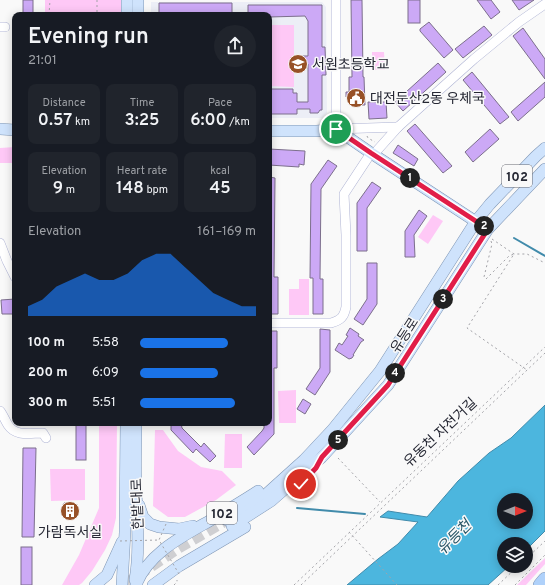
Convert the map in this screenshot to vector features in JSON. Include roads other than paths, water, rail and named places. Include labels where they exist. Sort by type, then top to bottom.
[{"type":"main road","points":[[127,0],[127,12]]},
{"type":"main road","points":[[138,0],[138,12]]},
{"type":"main road","points":[[272,131],[317,131],[336,129],[488,229]]},
{"type":"main road","points":[[0,130],[12,130]]},
{"type":"main road","name":"유등로","points":[[545,148],[490,204],[476,221],[380,371],[333,429],[316,448],[263,497],[229,523],[271,501],[322,457],[388,385],[488,229],[545,169]]},
{"type":"main road","name":"한밭대로","points":[[124,585],[123,536],[126,426]]},
{"type":"main road","name":"한밭대로","points":[[135,585],[138,534],[136,426]]},
{"type":"main road","name":"102","points":[[135,585],[148,565],[164,549],[180,537],[259,491],[304,453],[316,448]]},
{"type":"main road","points":[[153,585],[203,551],[253,522],[277,505],[301,484],[316,468],[322,457]]},
{"type":"main road","points":[[136,486],[142,517],[150,524],[159,528],[179,530],[212,519]]},
{"type":"main road","points":[[95,585],[107,575],[123,536]]},
{"type":"main road","points":[[124,585],[137,568]]},
{"type":"street","points":[[336,0],[336,129],[398,127]]},
{"type":"street","points":[[272,323],[331,323],[340,320],[343,317],[346,307],[346,235],[344,194],[372,154],[420,106],[497,39],[545,4]]},
{"type":"street","points":[[0,243],[12,271]]},
{"type":"street","points":[[0,411],[9,426],[14,431],[18,433],[43,433],[46,438]]},
{"type":"water","name":"유등천","points":[[545,405],[545,531],[533,543],[533,537],[497,537],[497,573],[501,573],[488,585],[347,585],[398,544],[418,522],[380,517],[388,511],[427,517],[458,481],[489,453],[511,438]]},
{"type":"waterway","points":[[514,238],[545,256]]},
{"type":"waterway","points":[[297,508],[365,514]]},
{"type":"tunnel","points":[[124,585],[177,549],[227,520]]},
{"type":"place","name":"서원초등학교","points":[[298,64]]},
{"type":"place","name":"대전둔산2동 우체국","points":[[356,98]]},
{"type":"place","name":"가람독서실","points":[[70,511]]}]
